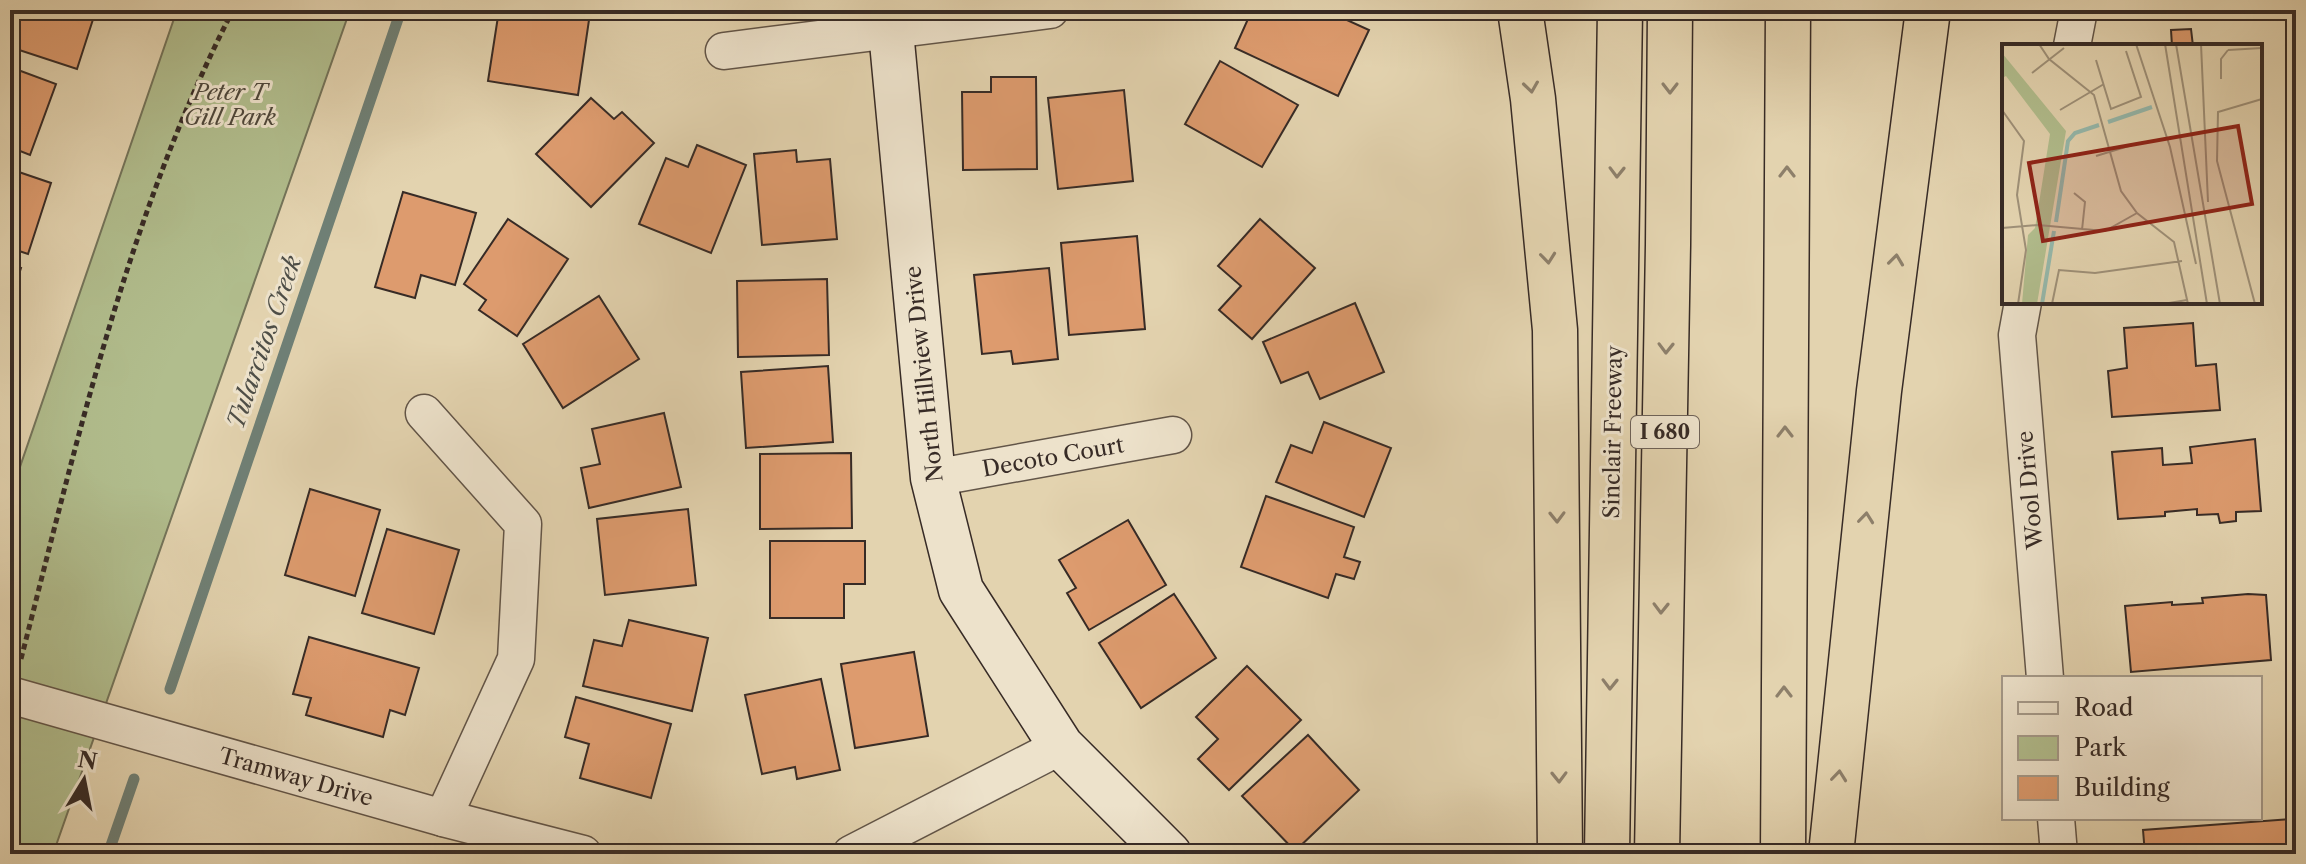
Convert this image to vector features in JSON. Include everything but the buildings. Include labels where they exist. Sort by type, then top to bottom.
[{"type":"highway","points":[[1520,10],[1533,99],[1555,330],[1560,854]]},
{"type":"highway","name":"Sinclair Freeway","points":[[1607,854],[1620,10]]},
{"type":"highway","name":"I 680","points":[[1657,854],[1670,10]]},
{"type":"highway","points":[[1783,854],[1788,10]]},
{"type":"highway","points":[[1831,854],[1879,391],[1928,10]]},
{"type":"street","points":[[724,51],[890,20],[1050,10]]},
{"type":"street","points":[[2072,44],[2079,10]]},
{"type":"street","name":"North Hillview Drive","points":[[890,20],[933,478],[961,590],[1061,746],[1169,854]]},
{"type":"street","name":"Wool Drive","points":[[2023,304],[2017,335],[2045,676]]},
{"type":"street","points":[[424,413],[523,524],[516,659],[443,818]]},
{"type":"street","name":"Decoto Court","points":[[933,478],[1173,435]]},
{"type":"street","name":"Tramway Drive","points":[[11,695],[443,818],[583,854]]},
{"type":"street","points":[[851,854],[1061,746]]},
{"type":"street","points":[[2056,820],[2059,854]]},
{"type":"path","points":[[11,695],[112,314],[178,123],[233,10]]},
{"type":"green space","name":"Peter T Gill Park","points":[[177,10],[350,10],[53,854],[10,854],[10,496]]},
{"type":"waterway","name":"Tularcitos Creek","points":[[170,689],[401,10]]},
{"type":"waterway","name":"Tularcitos Creek","points":[[108,854],[134,779]]}]
